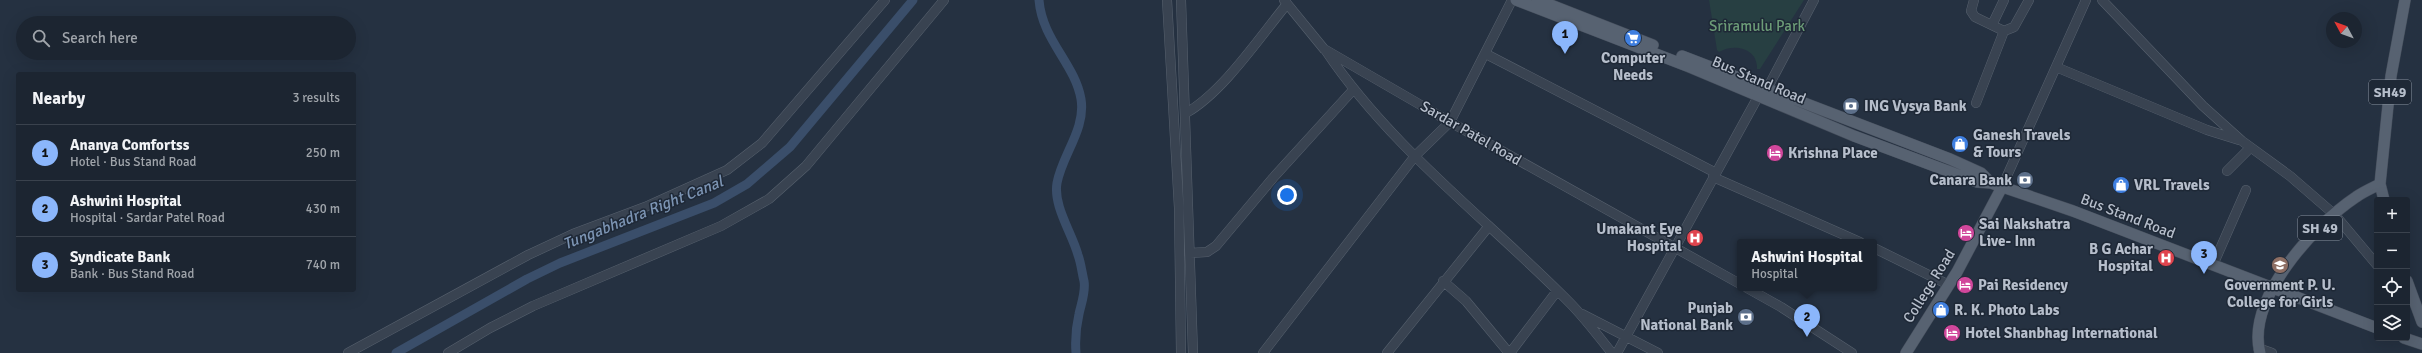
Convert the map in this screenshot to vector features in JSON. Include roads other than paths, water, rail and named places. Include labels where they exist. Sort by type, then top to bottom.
[{"type":"main road","name":"Bus Stand Road","points":[[1516,0],[1763,92],[1950,159],[1981,173],[1991,183],[2073,211],[2374,327]]},
{"type":"main road","name":"Bus Stand Road","points":[[1538,0],[1763,92]]},
{"type":"main road","name":"SH49","points":[[2380,184],[2392,76],[2405,0]]},
{"type":"main road","points":[[2380,184],[2383,197]]},
{"type":"main road","name":"SH 49","points":[[2272,287],[2315,232],[2356,197],[2380,184]]},
{"type":"main road","name":"College Road","points":[[1906,353],[1949,285],[1978,235],[2002,187]]},
{"type":"main road","points":[[2259,351],[2256,333],[2272,287]]},
{"type":"main road","points":[[2410,291],[2422,322]]},
{"type":"main road","points":[[2410,340],[2422,344]]},
{"type":"street","points":[[348,353],[528,255],[573,234],[645,207],[727,170],[762,142],[885,0]]},
{"type":"street","points":[[448,353],[533,306],[721,226],[769,199],[806,166],[944,0]]},
{"type":"street","points":[[1167,0],[1179,208],[1181,353]]},
{"type":"street","points":[[1181,0],[1193,353]]},
{"type":"street","points":[[1263,353],[1415,156],[1450,122],[1486,54],[1512,0]]},
{"type":"street","points":[[1617,353],[1714,175],[1763,92],[1814,0]]},
{"type":"street","points":[[1974,0],[1971,11],[1973,15],[2004,31]]},
{"type":"street","points":[[1992,25],[2004,0]]},
{"type":"street","points":[[1976,104],[2004,31],[2014,27],[2028,0]]},
{"type":"street","points":[[2002,187],[2086,0]]},
{"type":"street","points":[[2102,0],[2242,141],[2290,176],[2335,215],[2374,261]]},
{"type":"street","points":[[1186,113],[1202,104],[1217,88],[1285,2]]},
{"type":"street","name":"Sardar Patel Road","points":[[1285,2],[1324,48],[1450,122],[1737,282]]},
{"type":"street","points":[[1324,48],[1353,90],[1415,156],[1557,290],[1578,312],[1612,353]]},
{"type":"street","points":[[1486,54],[1714,175],[1853,239]]},
{"type":"street","points":[[2056,67],[2207,130],[2242,141]]},
{"type":"street","points":[[1190,253],[1207,252],[1216,246],[1273,178],[1353,90]]},
{"type":"street","points":[[2207,130],[2220,120]]},
{"type":"street","points":[[2227,171],[2250,148]]},
{"type":"street","points":[[2213,265],[2246,190]]},
{"type":"street","points":[[1387,353],[1489,226]]},
{"type":"street","points":[[1877,249],[1949,285]]},
{"type":"street","points":[[1444,281],[1466,301],[1509,353],[1557,290]]},
{"type":"street","points":[[1752,291],[1781,307],[1852,353]]},
{"type":"street","points":[[1578,312],[1658,353]]},
{"type":"street","points":[[2259,351],[2272,353]]},
{"type":"waterway","name":"Tungabhadra Right Canal","points":[[396,353],[527,279],[560,263],[714,203],[747,184],[790,147],[913,0]]},
{"type":"waterway","points":[[1039,0],[1041,14],[1046,27],[1078,86],[1081,99],[1082,110],[1080,121],[1057,183],[1060,210],[1079,258],[1084,281],[1084,294],[1076,329],[1076,353]]},
{"type":"place","name":"Computer Needs","points":[[1633,38]]},
{"type":"place","name":"Ananya Comfortss","points":[[1565,54]]},
{"type":"place","name":"ING Vysya Bank","points":[[1851,106]]},
{"type":"place","name":"Ganesh Travels & Tours","points":[[1960,144]]},
{"type":"place","name":"Krishna Place","points":[[1775,153]]},
{"type":"place","name":"Canara Bank","points":[[2025,180]]},
{"type":"place","name":"VRL Travels","points":[[2121,185]]},
{"type":"place","name":"Sai Nakshatra Live- Inn","points":[[1966,233]]},
{"type":"place","name":"Umakant Eye Hospital","points":[[1695,238]]},
{"type":"place","name":"B G Achar Hospital","points":[[2166,258]]},
{"type":"place","name":"Government P. U. College for Girls","points":[[2280,265]]},
{"type":"place","name":"Syndicate Bank","points":[[2204,274]]},
{"type":"place","name":"Pai Residency","points":[[1965,285]]},
{"type":"place","name":"R. K. Photo Labs","points":[[1941,310]]},
{"type":"place","name":"Punjab National Bank","points":[[1746,317]]},
{"type":"place","name":"Hotel Shanbhag International","points":[[1952,333]]},
{"type":"place","name":"Ashwini Hospital","points":[[1807,337]]},
{"type":"park label","name":"Sriramulu Park","points":[[1757,26]]}]
